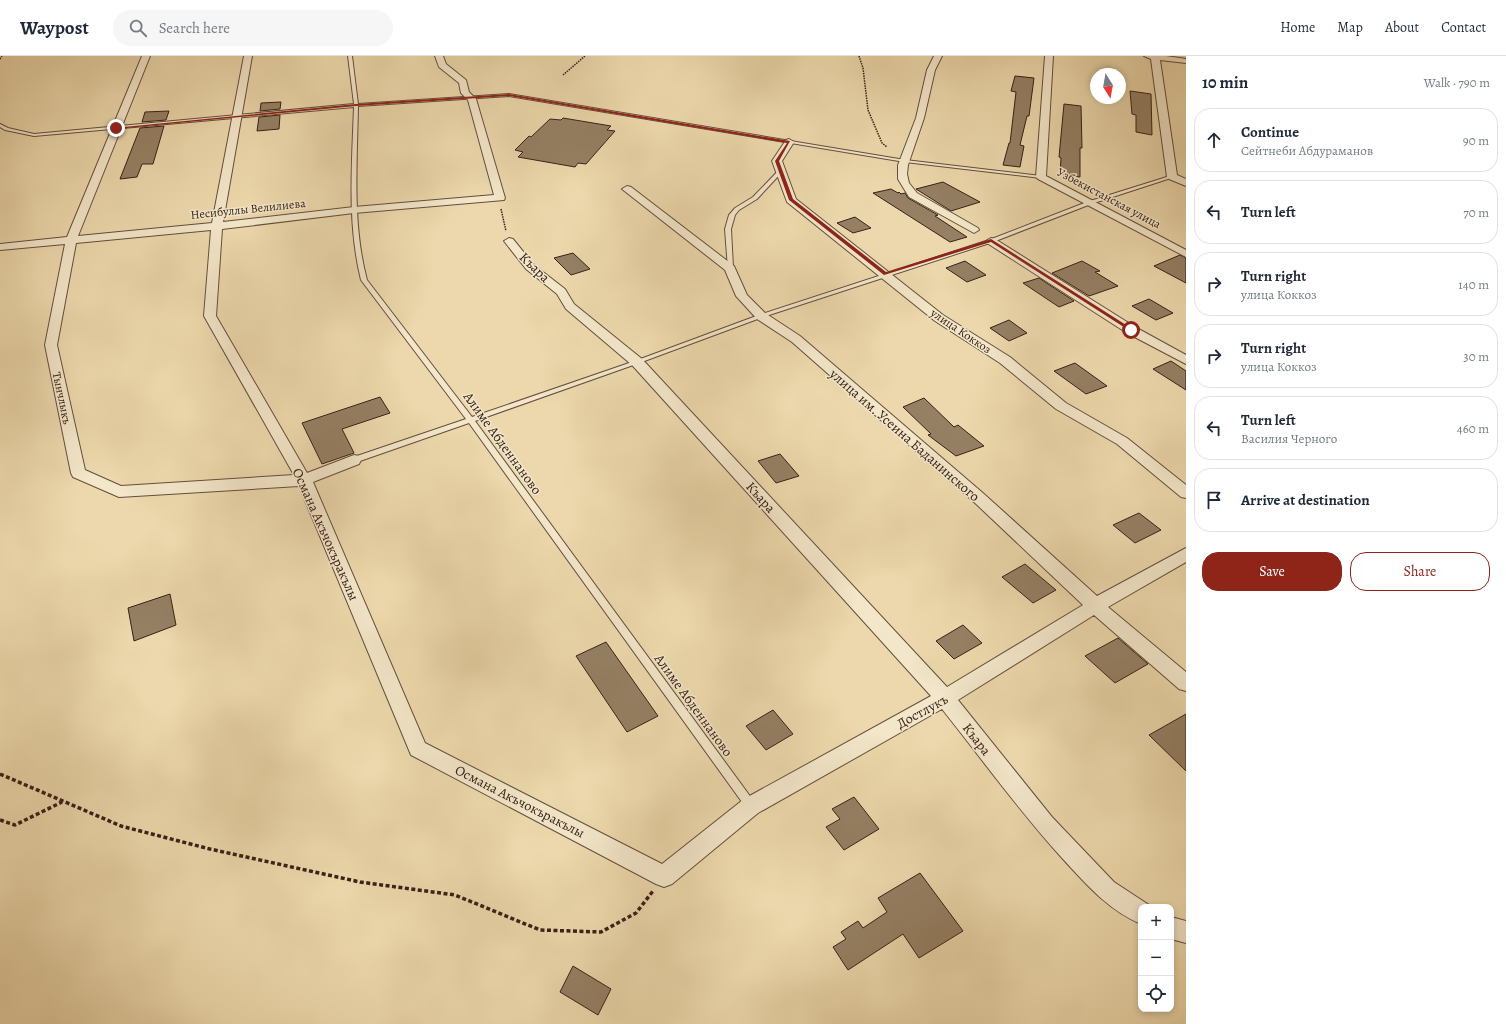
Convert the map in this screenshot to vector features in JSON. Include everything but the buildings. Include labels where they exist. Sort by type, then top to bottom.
[{"type":"street","name":"Тынчлыкъ","points":[[146,56],[71,241],[51,345],[78,473],[119,492],[304,480],[354,460]]},
{"type":"street","name":"Османа Акъчокъракълы","points":[[248,56],[217,226],[210,316],[304,480],[418,749],[664,876]]},
{"type":"street","points":[[439,56],[442,65],[463,82],[465,93],[472,98],[500,198]]},
{"type":"street","points":[[938,56],[931,70],[920,118],[902,166],[903,181],[906,188],[913,195],[974,230]]},
{"type":"street","name":"Узбекистанская улица","points":[[1049,56],[1041,176],[1186,254]]},
{"type":"street","points":[[1186,61],[1153,56],[1172,177],[1186,183]]},
{"type":"street","name":"улица Коккоз","points":[[789,142],[777,161],[791,200],[939,318],[1005,360],[1061,406],[1122,441],[1186,493]]},
{"type":"street","name":"улица им. Усеина Баданинского","points":[[627,189],[730,268],[742,296],[761,316],[801,344],[979,498],[1115,624],[1186,683]]},
{"type":"street","name":"Несибуллы Велилиева","points":[[0,247],[217,226],[354,210],[500,198]]},
{"type":"street","name":"Къара","points":[[509,241],[530,267],[562,292],[570,306],[637,362],[945,698],[1045,824],[1106,890],[1138,911]]},
{"type":"street","points":[[991,241],[1131,330],[1186,360]]},
{"type":"street","name":"Достлукъ","points":[[664,876],[750,806],[945,698],[1096,605],[1186,554]]},
{"type":"street","points":[[1174,929],[1186,932]]},
{"type":"lane","name":"Алиме Абденнаново","points":[[350,56],[356,105],[354,210],[359,261],[364,280],[472,420],[750,806]]},
{"type":"lane","points":[[0,125],[7,129],[34,135],[356,105],[509,95],[789,142],[1041,176]]},
{"type":"lane","points":[[730,268],[728,229],[732,215],[737,209],[755,198],[781,171]]},
{"type":"lane","points":[[354,460],[637,362],[761,316],[885,274],[991,241],[1089,203],[1172,177]]},
{"type":"path","points":[[563,75],[585,56]]},
{"type":"path","points":[[859,56],[863,68],[868,110],[882,143],[891,151],[906,158]]},
{"type":"path","name":"Къара","points":[[500,198],[505,228],[509,241]]},
{"type":"path","points":[[0,774],[121,826],[210,849],[360,882],[455,895],[540,930],[601,932],[636,913],[664,876]]},
{"type":"path","points":[[0,820],[15,825],[63,801]]},
{"type":"route","points":[[116,128],[356,105],[509,95],[789,142],[777,161],[791,200],[885,274],[991,241],[1131,330]]}]
